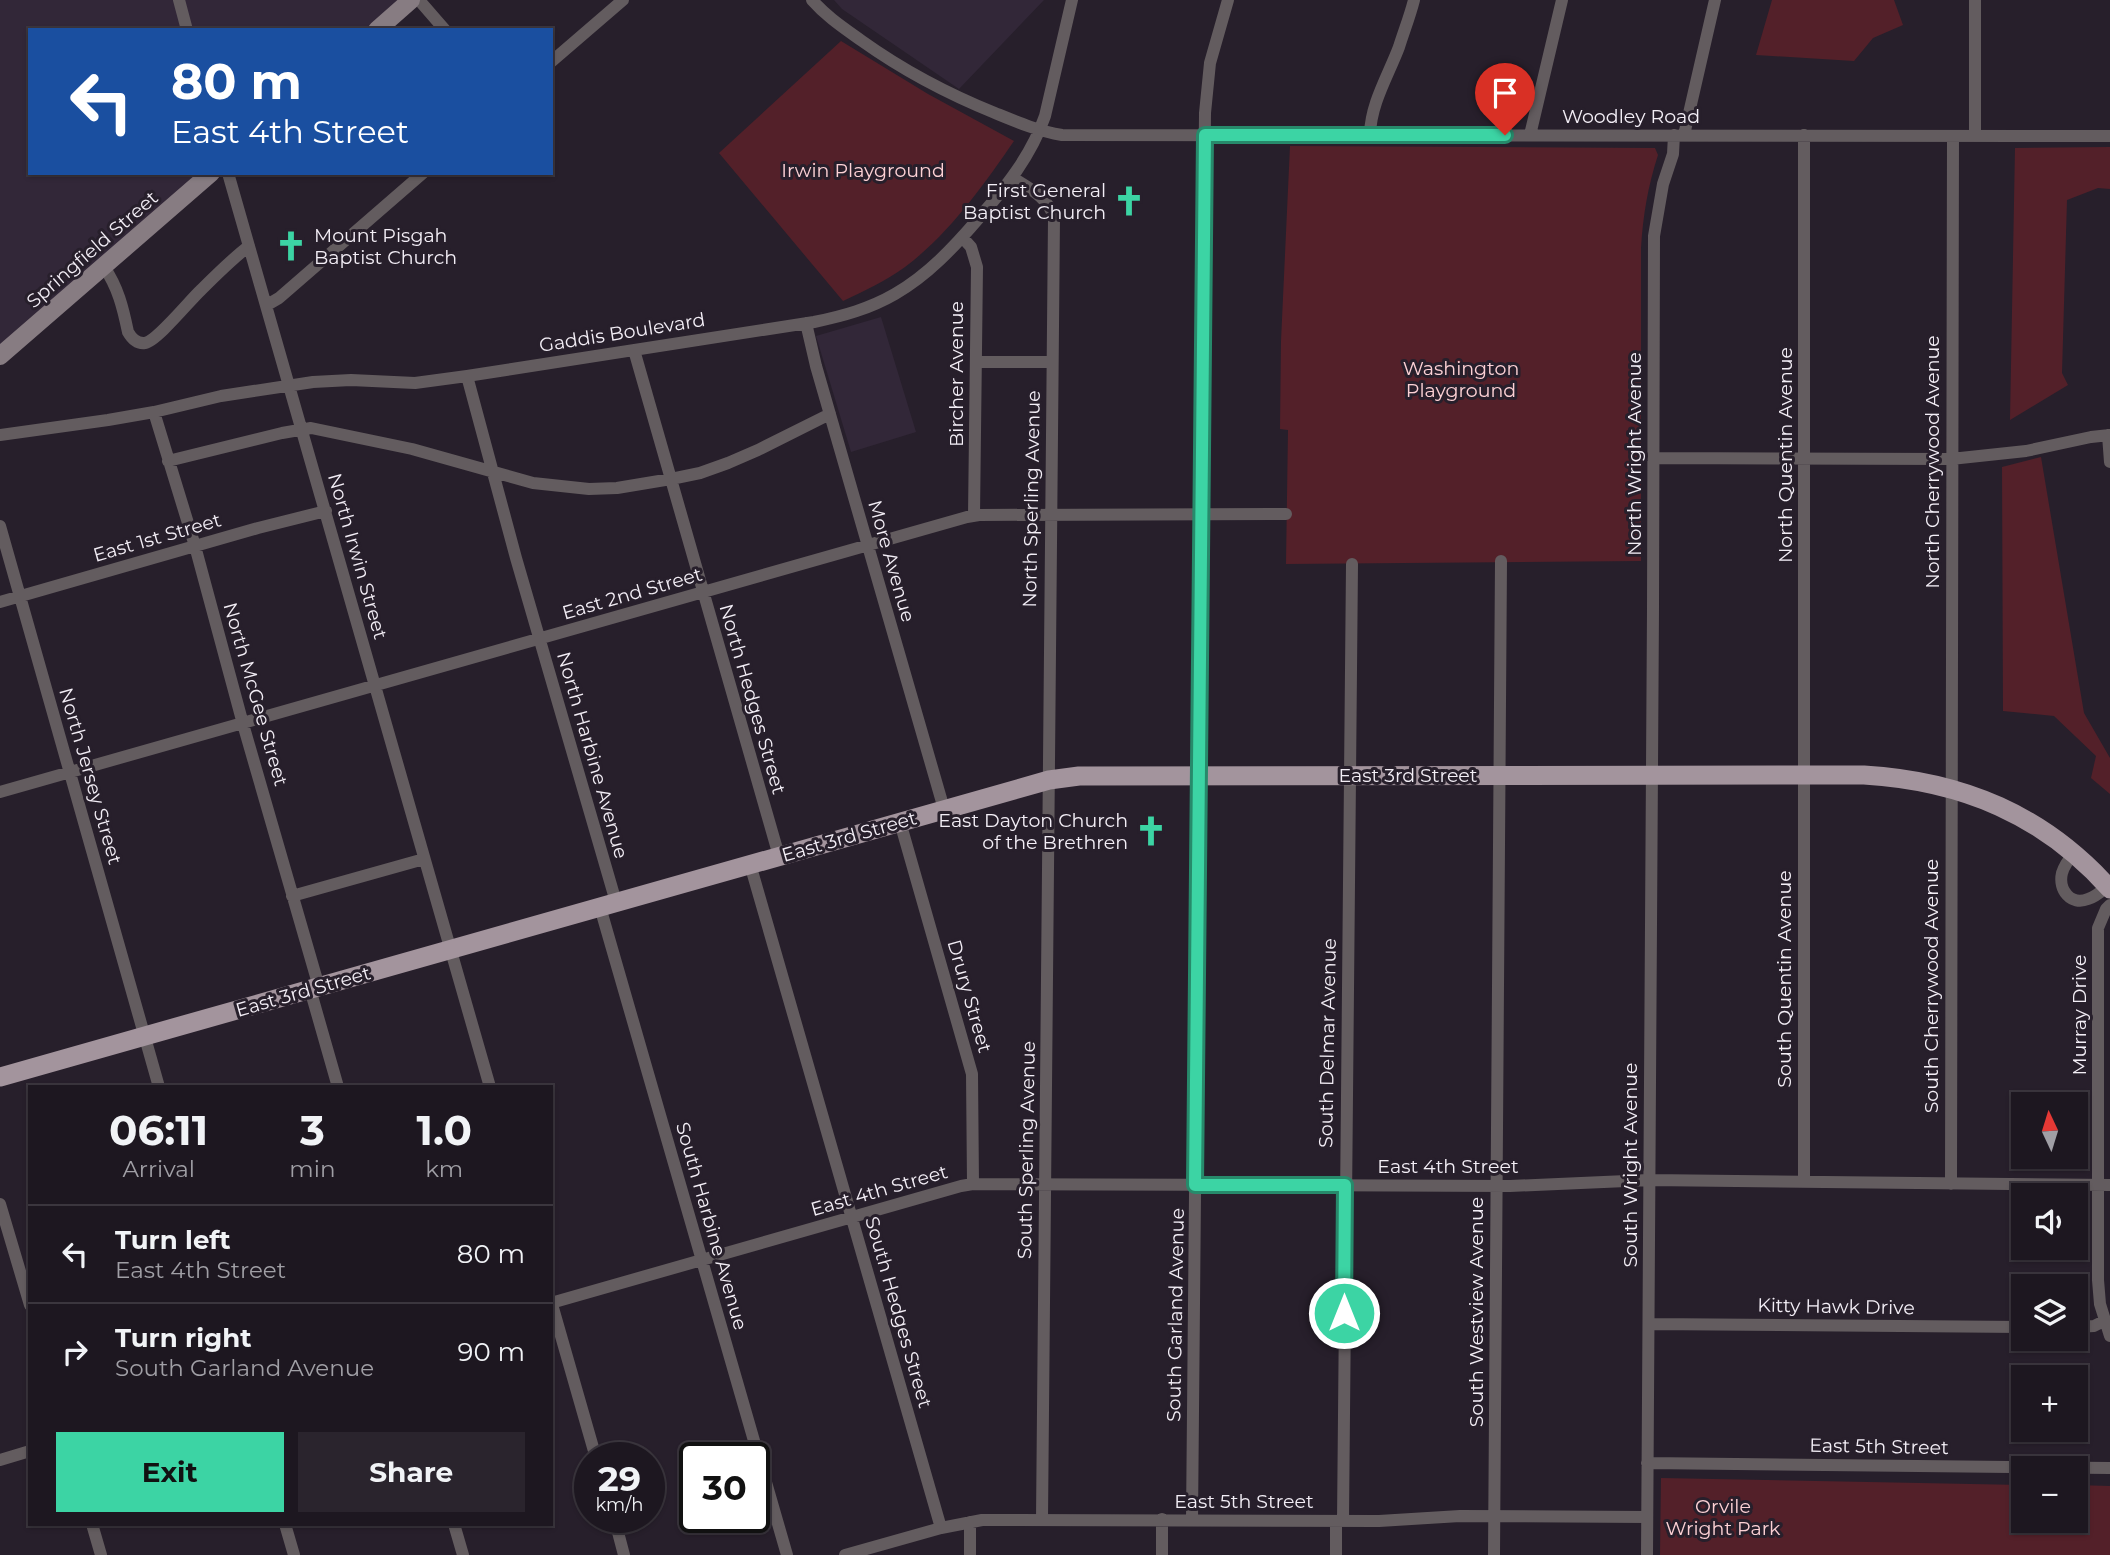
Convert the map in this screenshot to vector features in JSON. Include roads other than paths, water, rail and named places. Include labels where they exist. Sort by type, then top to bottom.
[{"type":"main road","points":[[379,28],[411,0]]},
{"type":"main road","name":"Springfield Street","points":[[0,356],[209,175]]},
{"type":"main road","name":"East 3rd Street","points":[[0,1077],[944,809],[1049,780],[1079,776],[1897,777],[1950,788],[2003,808],[2031,823],[2074,853],[2109,893]]},
{"type":"street","points":[[179,0],[186,28]]},
{"type":"street","points":[[419,0],[443,28]]},
{"type":"street","points":[[553,60],[623,0]]},
{"type":"street","name":"Woodley Road","points":[[812,0],[840,26],[884,57],[957,98],[1040,131],[1062,135],[2110,136]]},
{"type":"street","name":"Gaddis Boulevard","points":[[0,435],[154,412],[221,396],[290,386],[351,380],[415,383],[852,314],[895,294],[913,282],[962,237],[1013,178],[1040,131],[1072,0]]},
{"type":"street","name":"South Garland Avenue","points":[[1192,1520],[1205,135],[1210,63],[1228,0]]},
{"type":"street","points":[[1370,134],[1374,105],[1399,46],[1414,0]]},
{"type":"street","points":[[1530,135],[1562,0]]},
{"type":"street","name":"North Wright Avenue","points":[[1651,775],[1654,236],[1657,210],[1715,0]]},
{"type":"street","points":[[1975,0],[1975,136]]},
{"type":"street","name":"North Quentin Avenue","points":[[1804,135],[1804,775]]},
{"type":"street","name":"North Cherrywood Avenue","points":[[1950,788],[1952,137]]},
{"type":"street","name":"North Irwin Street","points":[[229,175],[489,1085]]},
{"type":"street","points":[[267,306],[421,175]]},
{"type":"street","name":"North Sperling Avenue","points":[[1013,178],[1036,193],[1052,209],[1054,218],[1049,780]]},
{"type":"street","name":"Bircher Avenue","points":[[962,237],[971,247],[976,267],[974,516]]},
{"type":"street","points":[[104,267],[119,293],[128,332],[136,341],[149,342],[249,246]]},
{"type":"street","name":"More Avenue","points":[[806,323],[867,546],[944,809]]},
{"type":"street","name":"North Hedges Street","points":[[634,350],[779,856]]},
{"type":"street","points":[[976,362],[1052,362]]},
{"type":"street","name":"North Harbine Avenue","points":[[467,376],[491,472],[540,639],[608,905]]},
{"type":"street","name":"North McGee Street","points":[[154,412],[195,546],[292,896],[338,1085]]},
{"type":"street","points":[[169,461],[311,428],[370,440],[533,483],[589,489],[635,486],[700,472],[758,450],[830,414]]},
{"type":"street","points":[[1653,458],[1951,459],[2026,451],[2091,436],[2109,435],[2110,462]]},
{"type":"street","name":"East 1st Street","points":[[0,602],[326,510]]},
{"type":"street","name":"East 2nd Street","points":[[0,792],[974,516],[1286,514]]},
{"type":"street","name":"North Jersey Street","points":[[0,526],[158,1085]]},
{"type":"street","name":"South Westview Avenue","points":[[1494,1555],[1501,561]]},
{"type":"street","name":"South Delmar Avenue","points":[[1336,1555],[1340,1521],[1352,564]]},
{"type":"street","name":"South Wright Avenue","points":[[1647,1555],[1651,775]]},
{"type":"street","name":"South Quentin Avenue","points":[[1804,775],[1804,1182]]},
{"type":"street","name":"South Sperling Avenue","points":[[1042,1520],[1049,780]]},
{"type":"street","name":"South Cherrywood Avenue","points":[[1950,788],[1951,1184]]},
{"type":"street","name":"Drury Street","points":[[900,822],[972,1074],[973,1184]]},
{"type":"street","points":[[2074,853],[2062,875],[2063,891],[2068,897],[2081,901],[2109,893]]},
{"type":"street","points":[[292,896],[424,859]]},
{"type":"street","name":"South Hedges Street","points":[[750,864],[941,1528]]},
{"type":"street","name":"Murray Drive","points":[[2109,893],[2098,928],[2105,1185],[2098,1280],[2104,1321],[2110,1336]]},
{"type":"street","name":"South Harbine Avenue","points":[[608,905],[702,1261],[787,1555]]},
{"type":"street","name":"East 4th Street","points":[[553,1301],[973,1184],[1496,1186],[1648,1180],[2105,1185]]},
{"type":"street","points":[[0,1204],[28,1298]]},
{"type":"street","points":[[553,1309],[591,1442]]},
{"type":"street","points":[[2088,1326],[2104,1321]]},
{"type":"street","name":"Kitty Hawk Drive","points":[[1648,1324],[2011,1327]]},
{"type":"street","points":[[0,1460],[28,1452]]},
{"type":"street","name":"East 5th Street","points":[[1647,1463],[2110,1468]]},
{"type":"street","name":"East 5th Street","points":[[845,1555],[941,1528],[982,1520],[1340,1521],[1495,1516],[1647,1517]]},
{"type":"street","points":[[1162,1519],[1162,1555]]},
{"type":"street","points":[[970,1522],[970,1555]]},
{"type":"street","points":[[93,1526],[101,1555]]},
{"type":"street","points":[[286,1526],[294,1555]]},
{"type":"street","points":[[455,1526],[463,1555]]},
{"type":"street","points":[[619,1533],[625,1555]]},
{"type":"place","name":"First General Baptist Church","points":[[1129,201]]},
{"type":"place","name":"Mount Pisgah Baptist Church","points":[[291,246]]},
{"type":"place","name":"East Dayton Church of the Brethren","points":[[1151,831]]},
{"type":"park label","name":"Irwin Playground","points":[[863,170]]},
{"type":"park label","name":"Washington Playground","points":[[1461,379]]},
{"type":"park label","name":"Orvile Wright Park","points":[[1723,1517]]}]
